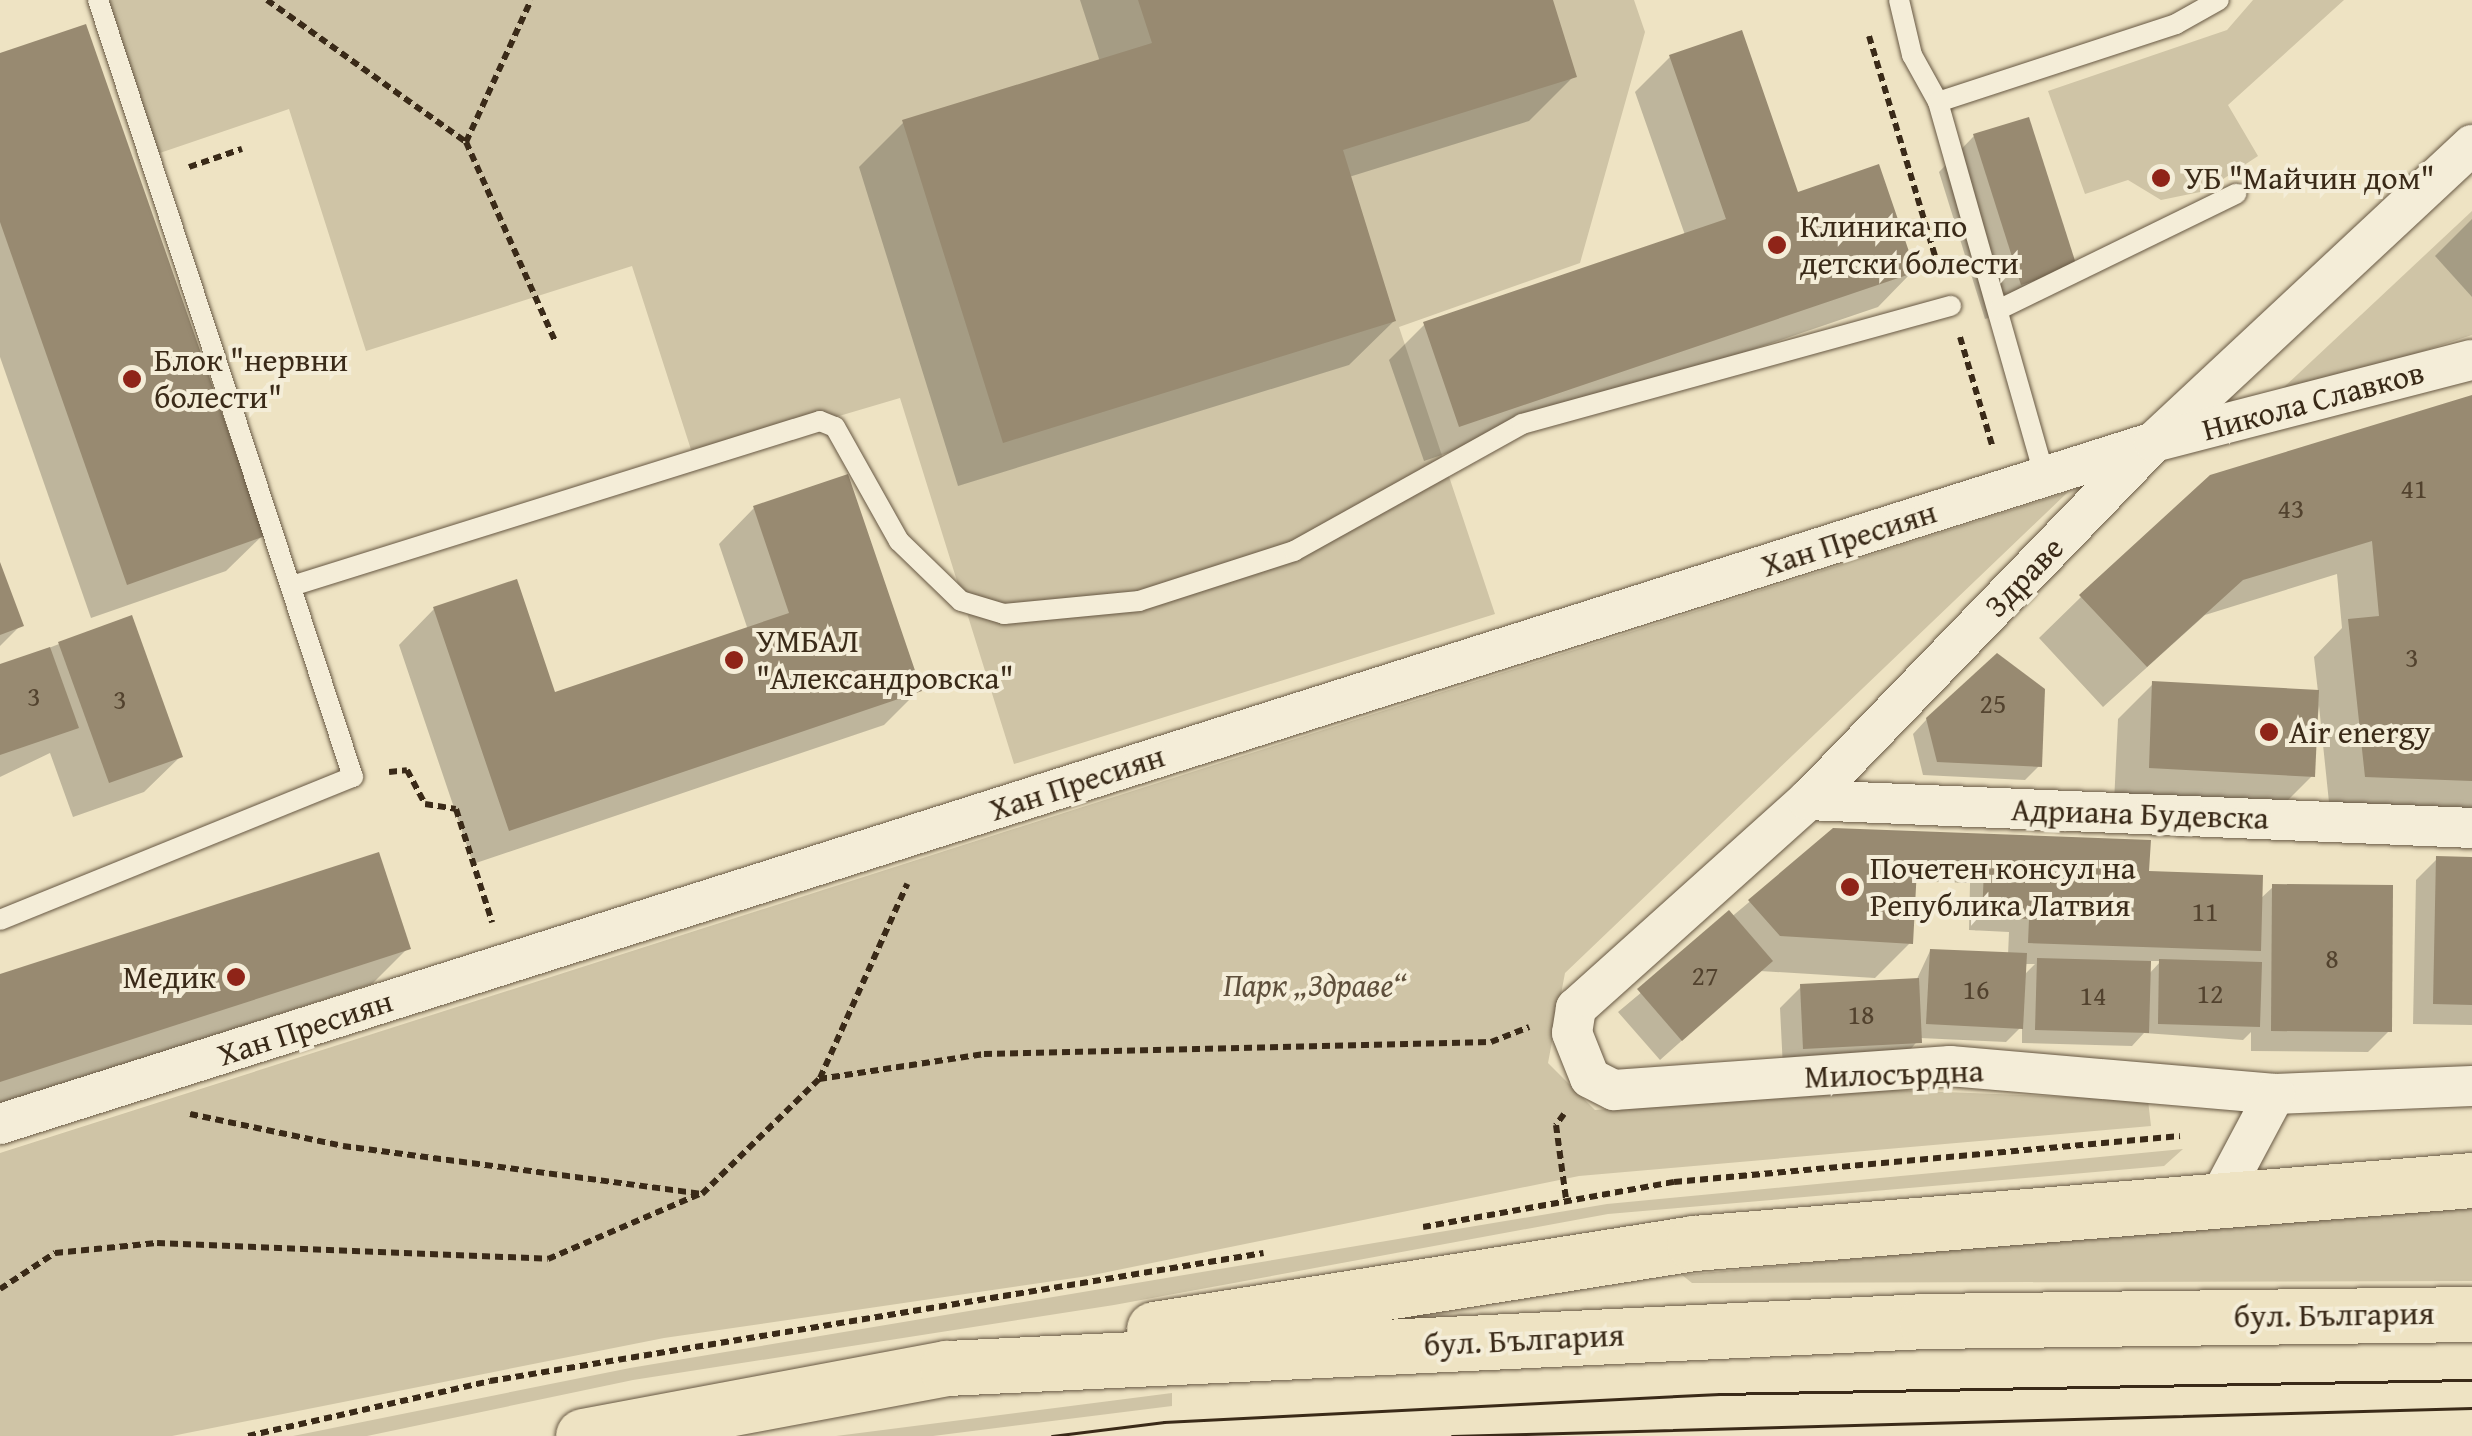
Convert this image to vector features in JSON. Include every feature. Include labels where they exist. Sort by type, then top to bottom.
[{"type":"main road","points":[[947,1368],[1694,1243],[2472,1180]]},
{"type":"main road","name":"бул. България","points":[[583,1436],[947,1368],[1926,1321],[2472,1314]]},
{"type":"street","name":"Здраве","points":[[1576,1008],[1808,800],[2154,442],[2472,145]]},
{"type":"street","name":"Никола Славков","points":[[2154,442],[2472,360]]},
{"type":"street","name":"Хан Пресиян","points":[[0,1124],[2154,442]]},
{"type":"street","name":"Адриана Будевска","points":[[1808,800],[2472,828]]},
{"type":"street","name":"Милосърдна","points":[[1576,1008],[1578,1058],[1590,1078],[1614,1090],[1950,1066],[2275,1094],[2472,1086]]},
{"type":"street","points":[[2218,1201],[2275,1094]]},
{"type":"lane","points":[[0,920],[352,777],[295,584],[98,0]]},
{"type":"lane","points":[[1899,0],[1912,56],[1938,102],[2046,477]]},
{"type":"lane","points":[[1938,102],[2176,24],[2219,0]]},
{"type":"lane","points":[[2000,309],[2236,194]]},
{"type":"lane","points":[[295,584],[820,420],[835,428],[899,542],[962,601],[1004,614],[1139,601],[1294,551],[1522,424],[1950,306]]},
{"type":"path","points":[[267,0],[466,142],[556,343]]},
{"type":"path","points":[[466,142],[531,0]]},
{"type":"path","points":[[1864,38],[1992,445]]},
{"type":"path","points":[[159,177],[242,149]]},
{"type":"path","points":[[407,770],[424,804],[456,809],[505,964]]},
{"type":"path","points":[[0,1289],[55,1253],[157,1243],[548,1259],[702,1194],[820,1079],[931,830]]},
{"type":"path","points":[[820,1079],[984,1054],[1491,1042]]},
{"type":"path","points":[[95,1094],[343,1146],[702,1194]]},
{"type":"path","points":[[1556,1125],[1566,1199]]},
{"type":"green space","points":[[98,0],[1634,0],[1645,32],[1580,263],[1399,327],[1495,614],[1014,764],[900,398],[694,459],[632,266],[366,351],[289,109],[151,156]]},
{"type":"green space","points":[[2253,0],[2344,0],[2228,105],[2258,156],[2205,191],[2161,200],[2128,180],[2085,194],[2048,91],[2227,30]]},
{"type":"green space","points":[[2472,211],[2472,335],[2268,402]]},
{"type":"green space","name":"Парк „Здраве“","points":[[2068,492],[1565,973],[1548,1063],[1595,1110],[1869,1089],[2148,1100],[2151,1126],[1579,1176],[1088,1276],[664,1338],[172,1436],[0,1436],[0,1153]]},
{"type":"green space","points":[[2183,1149],[2164,1166],[1608,1214],[1114,1305],[633,1380],[367,1436],[293,1436],[630,1368],[1607,1204]]},
{"type":"green space","points":[[2472,1200],[2472,1281],[1692,1283],[1682,1275]]},
{"type":"green space","points":[[1172,1393],[1172,1406],[933,1436],[836,1436]]},
{"type":"building","points":[[1138,0],[1553,0],[1577,77],[1343,150],[1396,321],[1003,443],[902,120],[1152,43]]},
{"type":"building","name":"Блок \"нервни болести\"","points":[[86,24],[265,536],[127,585],[0,222],[0,53]]},
{"type":"building","name":"Клиника по детски болести","points":[[1742,30],[1798,192],[1879,164],[1916,272],[1459,427],[1423,322],[1726,219],[1669,55]]},
{"type":"building","points":[[2029,117],[2077,267],[2021,285],[1973,134]]},
{"type":"building","points":[[2472,395],[2472,781],[2365,777],[2348,619],[2379,616],[2372,541],[2243,580],[2147,667],[2079,595],[2210,475]]},
{"type":"building","points":[[848,474],[922,691],[509,831],[433,607],[517,579],[555,692],[789,613],[753,506]]},
{"type":"building","points":[[0,562],[24,626],[0,635]]},
{"type":"building","points":[[132,615],[183,757],[109,783],[58,642]]},
{"type":"building","points":[[50,647],[79,728],[0,755],[0,664]]},
{"type":"building","points":[[1997,653],[2045,689],[2042,767],[1937,762],[1926,718]]},
{"type":"building","points":[[2152,681],[2319,690],[2315,777],[2149,768]]},
{"type":"building","points":[[1833,828],[2151,840],[2149,871],[2263,875],[2261,951],[2028,943],[2029,919],[1982,917],[1984,869],[1917,868],[1913,944],[1780,936],[1748,900]]},
{"type":"building","points":[[379,852],[411,949],[0,1082],[0,974]]},
{"type":"building","points":[[2436,856],[2472,857],[2472,1005],[2433,1004]]},
{"type":"building","points":[[2272,884],[2393,885],[2392,1032],[2271,1031]]},
{"type":"building","points":[[1729,910],[1773,961],[1682,1041],[1637,989]]},
{"type":"building","points":[[1930,949],[2027,953],[2023,1029],[1926,1024]]},
{"type":"building","points":[[2037,958],[2151,961],[2149,1033],[2035,1030]]},
{"type":"building","points":[[2159,959],[2262,962],[2260,1027],[2158,1024]]},
{"type":"building","points":[[1919,978],[1922,1043],[1803,1049],[1800,984]]},
{"type":"tram line","points":[[1052,1436],[1164,1422],[1719,1394],[2472,1380]]},
{"type":"tram line","points":[[1452,1436],[2472,1408]]},
{"type":"place","name":"УБ \"Майчин дом\"","points":[[2161,178]]},
{"type":"place","name":"Клиника по детски болести","points":[[1777,245]]},
{"type":"place","name":"Блок \"нервни болести\"","points":[[132,379]]},
{"type":"place","name":"УМБАЛ \"Александровска\"","points":[[734,660]]},
{"type":"place","name":"Air energy","points":[[2269,732]]},
{"type":"place","name":"Почетен консул на Република Латвия","points":[[1850,887]]},
{"type":"place","name":"Медик","points":[[236,977]]}]
